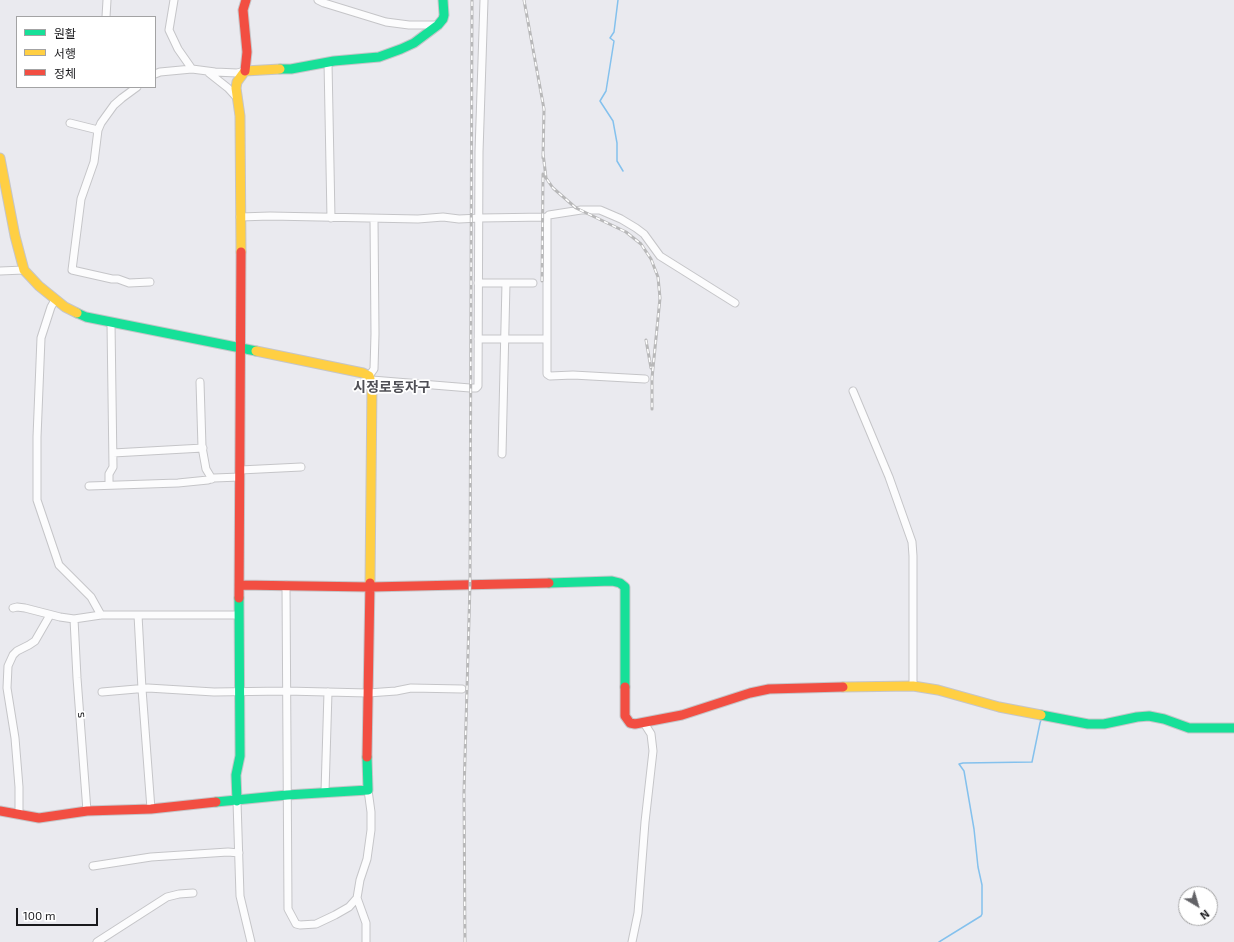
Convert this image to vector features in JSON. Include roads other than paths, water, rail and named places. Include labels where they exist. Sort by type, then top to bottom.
[{"type":"street","points":[[106,16],[107,0]]},
{"type":"street","points":[[174,0],[168,30],[178,49],[192,69]]},
{"type":"street","points":[[246,0],[243,10],[247,52],[246,71],[237,82],[236,88],[239,101],[241,164],[239,584],[240,756],[236,775],[240,896],[251,942]]},
{"type":"street","points":[[318,0],[386,22],[409,25],[438,25]]},
{"type":"street","points":[[156,73],[192,69],[207,72],[237,73],[246,71],[291,69],[328,62],[379,57],[402,50],[420,39],[438,25],[444,15],[443,0]]},
{"type":"street","points":[[0,158],[1,172],[24,270],[39,286],[56,300],[76,313],[111,323],[363,373],[370,378],[476,388],[478,386],[478,283],[480,218],[479,152],[484,0]]},
{"type":"street","points":[[328,62],[331,218]]},
{"type":"street","points":[[207,72],[228,88],[239,101]]},
{"type":"street","points":[[136,88],[114,105],[101,123],[98,130],[94,162],[81,199],[72,270],[118,279],[129,283],[150,282]]},
{"type":"street","points":[[70,123],[98,130]]},
{"type":"street","points":[[240,217],[270,216],[374,219],[418,219],[443,217],[459,219],[547,217],[550,215],[593,209],[608,213],[640,231],[660,256],[736,303]]},
{"type":"street","points":[[547,217],[547,374],[573,374],[645,379]]},
{"type":"street","points":[[366,942],[366,923],[357,898],[360,880],[367,859],[372,830],[368,790],[368,693],[370,587],[370,378],[374,369],[375,334],[374,219]]},
{"type":"street","points":[[0,271],[24,270]]},
{"type":"street","points":[[478,283],[533,283]]},
{"type":"street","points":[[502,454],[506,283]]},
{"type":"street","points":[[56,300],[51,307],[41,338],[37,437],[37,500],[59,565],[91,597],[101,615]]},
{"type":"street","points":[[109,485],[109,474],[113,467],[111,323]]},
{"type":"street","points":[[478,339],[547,339]]},
{"type":"street","points":[[200,382],[203,448],[206,469],[212,479]]},
{"type":"street","points":[[853,391],[889,477],[912,542],[913,686]]},
{"type":"street","points":[[113,453],[203,448]]},
{"type":"street","points":[[89,486],[178,484],[240,474],[301,467]]},
{"type":"street","points":[[239,584],[370,587],[620,582],[625,587],[626,592],[625,716],[630,723],[644,723],[682,715],[769,688],[913,686],[938,690],[999,706],[1088,724],[1104,724],[1149,716],[1164,718],[1189,728],[1234,728]]},
{"type":"street","points":[[286,585],[288,909],[296,924],[316,924],[326,920],[349,906],[357,898]]},
{"type":"street","points":[[13,608],[25,608],[50,615],[74,619],[101,615],[239,615]]},
{"type":"street","points":[[19,815],[19,787],[15,738],[7,688],[8,666],[13,655],[17,651],[35,641],[50,615]]},
{"type":"street","points":[[138,615],[151,809]]},
{"type":"street","name":"s","points":[[74,619],[87,811]]},
{"type":"street","points":[[102,692],[162,688],[214,692],[286,691],[368,693],[396,691],[411,688],[462,688]]},
{"type":"street","points":[[325,792],[328,692]]},
{"type":"street","points":[[632,942],[638,914],[645,822],[653,751],[651,734],[644,723]]},
{"type":"street","points":[[0,811],[39,818],[87,811],[151,809],[287,795],[368,790]]},
{"type":"street","points":[[93,866],[151,857],[228,852],[239,853]]},
{"type":"street","points":[[97,942],[167,898],[180,894],[193,893]]},
{"type":"waterway","points":[[618,0],[614,32],[610,38],[614,41],[606,91],[600,101],[613,121],[617,143],[617,161],[623,171]]},
{"type":"waterway","points":[[939,942],[982,914],[982,885],[978,867],[974,829],[964,771],[959,764],[1032,762],[1040,723],[1041,720],[1044,720]]},
{"type":"railway","points":[[465,942],[464,792],[470,585],[472,0]]},
{"type":"railway","points":[[524,0],[544,109],[543,158]]},
{"type":"railway","points":[[543,153],[546,178],[553,188],[576,208],[626,232],[641,244],[651,259],[658,277],[660,298],[652,378],[652,409]]},
{"type":"railway","points":[[542,281],[543,174]]},
{"type":"railway","points":[[646,340],[651,368]]},
{"type":"district","name":"시정로동자구","points":[[392,387]]}]
